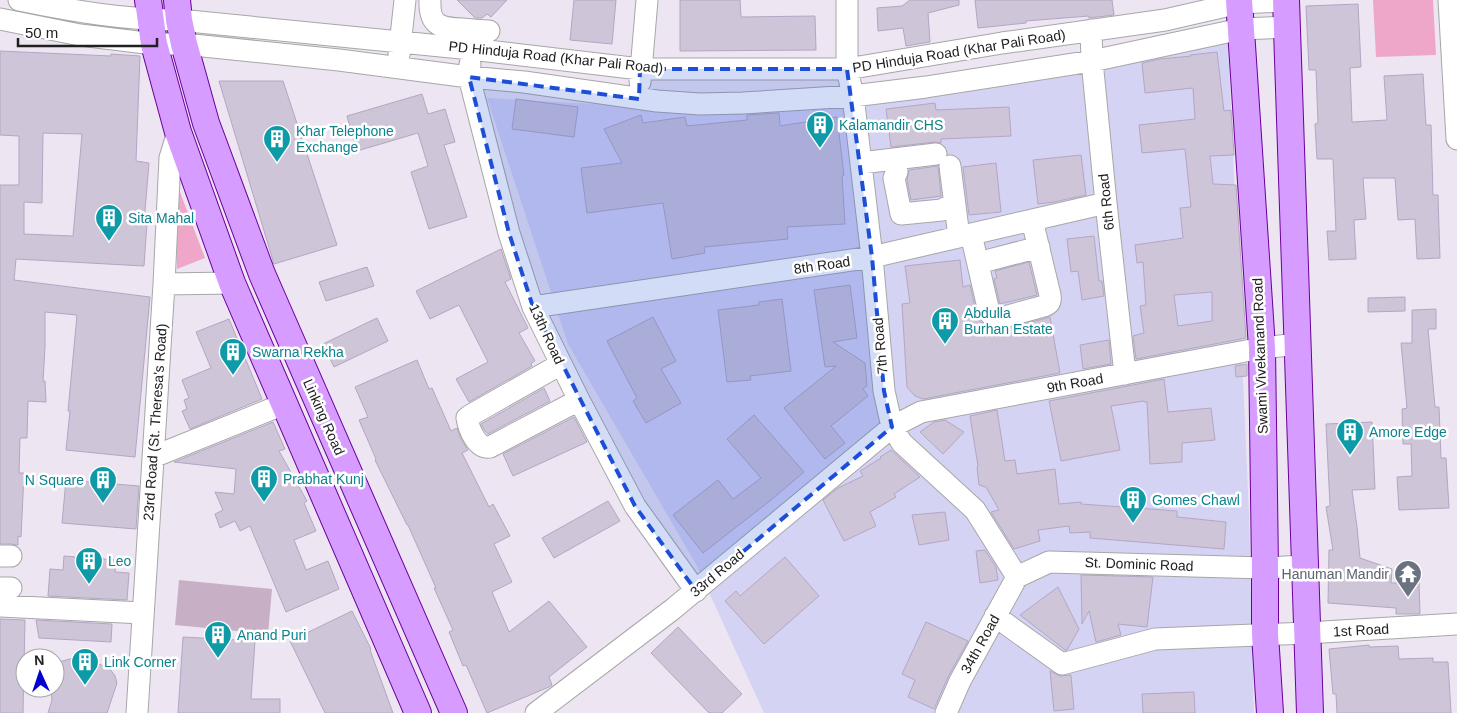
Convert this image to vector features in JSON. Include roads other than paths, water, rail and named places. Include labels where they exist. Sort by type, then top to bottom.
[{"type":"main road","points":[[1286,0],[1310,713]]},
{"type":"main road","name":"Swami Vivekanand Road","points":[[1239,2],[1262,348],[1265,634],[1270,713]]},
{"type":"main road","points":[[151,21],[178,132],[232,283],[418,713]]},
{"type":"main road","name":"Linking Road","points":[[180,21],[206,123],[262,274],[454,713]]},
{"type":"main road","points":[[232,283],[262,274]]},
{"type":"street","points":[[19,0],[78,6],[151,21]]},
{"type":"street","points":[[398,68],[404,42],[405,0]]},
{"type":"street","points":[[639,99],[647,0]]},
{"type":"street","points":[[847,0],[847,69]]},
{"type":"street","name":"PD Hinduja Road (Khar Pali Road)","points":[[180,21],[404,42],[434,22],[484,38],[640,69],[847,69],[1091,30],[1166,20],[1239,2],[1286,0]]},
{"type":"street","points":[[1449,0],[1457,139]]},
{"type":"street","points":[[78,6],[80,35]]},
{"type":"street","points":[[0,19],[80,35],[151,21],[180,21],[339,60],[469,77],[524,82],[657,102],[700,104],[853,96],[926,87],[1092,61],[1241,29],[1288,27]]},
{"type":"street","name":"6th Road","points":[[1091,30],[1092,61],[1106,203],[1125,374]]},
{"type":"street","name":"13th Road","points":[[484,38],[469,77],[509,233],[533,307],[635,506],[696,591]]},
{"type":"street","name":"7th Road","points":[[847,69],[853,96],[863,179],[884,390],[892,427],[902,443],[975,510],[1017,577]]},
{"type":"street","name":"23rd Road (St. Theresa's Road)","points":[[137,713],[170,158],[178,132]]},
{"type":"street","points":[[863,179],[943,160],[947,204],[958,238],[978,263],[991,315],[998,318],[1049,304],[1050,295],[1032,220]]},
{"type":"street","points":[[863,179],[900,170]]},
{"type":"street","points":[[900,170],[900,213],[903,215],[914,214],[947,204]]},
{"type":"street","name":"8th Road","points":[[533,307],[872,258],[1106,203]]},
{"type":"street","points":[[914,214],[917,247]]},
{"type":"street","points":[[978,263],[1039,247]]},
{"type":"street","points":[[164,284],[232,283]]},
{"type":"street","name":"9th Road","points":[[892,427],[921,412],[1262,348],[1298,344]]},
{"type":"street","points":[[561,364],[467,418],[478,444],[484,448],[490,448],[579,400]]},
{"type":"street","points":[[153,458],[284,404]]},
{"type":"street","name":"33rd Road","points":[[536,713],[696,591],[892,427]]},
{"type":"street","name":"St. Dominic Road","points":[[1017,577],[1050,562],[1265,568],[1305,566]]},
{"type":"street","name":"34th Road","points":[[946,713],[960,681],[1017,577]]},
{"type":"street","points":[[4,594],[143,614]]},
{"type":"street","name":"1st Road","points":[[995,616],[1062,664],[1155,639],[1307,633],[1457,624]]},
{"type":"place","name":"Kalamandir CHS","points":[[820,149]]},
{"type":"place","name":"Khar Telephone Exchange","points":[[277,163]]},
{"type":"place","name":"Sita Mahal","points":[[109,242]]},
{"type":"place","name":"Abdulla Burhan Estate","points":[[945,345]]},
{"type":"place","name":"Swarna Rekha","points":[[233,376]]},
{"type":"place","name":"Amore Edge","points":[[1350,456]]},
{"type":"place","name":"Prabhat Kunj","points":[[264,503]]},
{"type":"place","name":"N Square","points":[[103,504]]},
{"type":"place","name":"Gomes Chawl","points":[[1133,524]]},
{"type":"place","name":"Leo","points":[[89,585]]},
{"type":"place","name":"Hanuman Mandir","points":[[1408,598]]},
{"type":"place","name":"Anand Puri","points":[[218,659]]},
{"type":"place","name":"Link Corner","points":[[85,686]]}]
